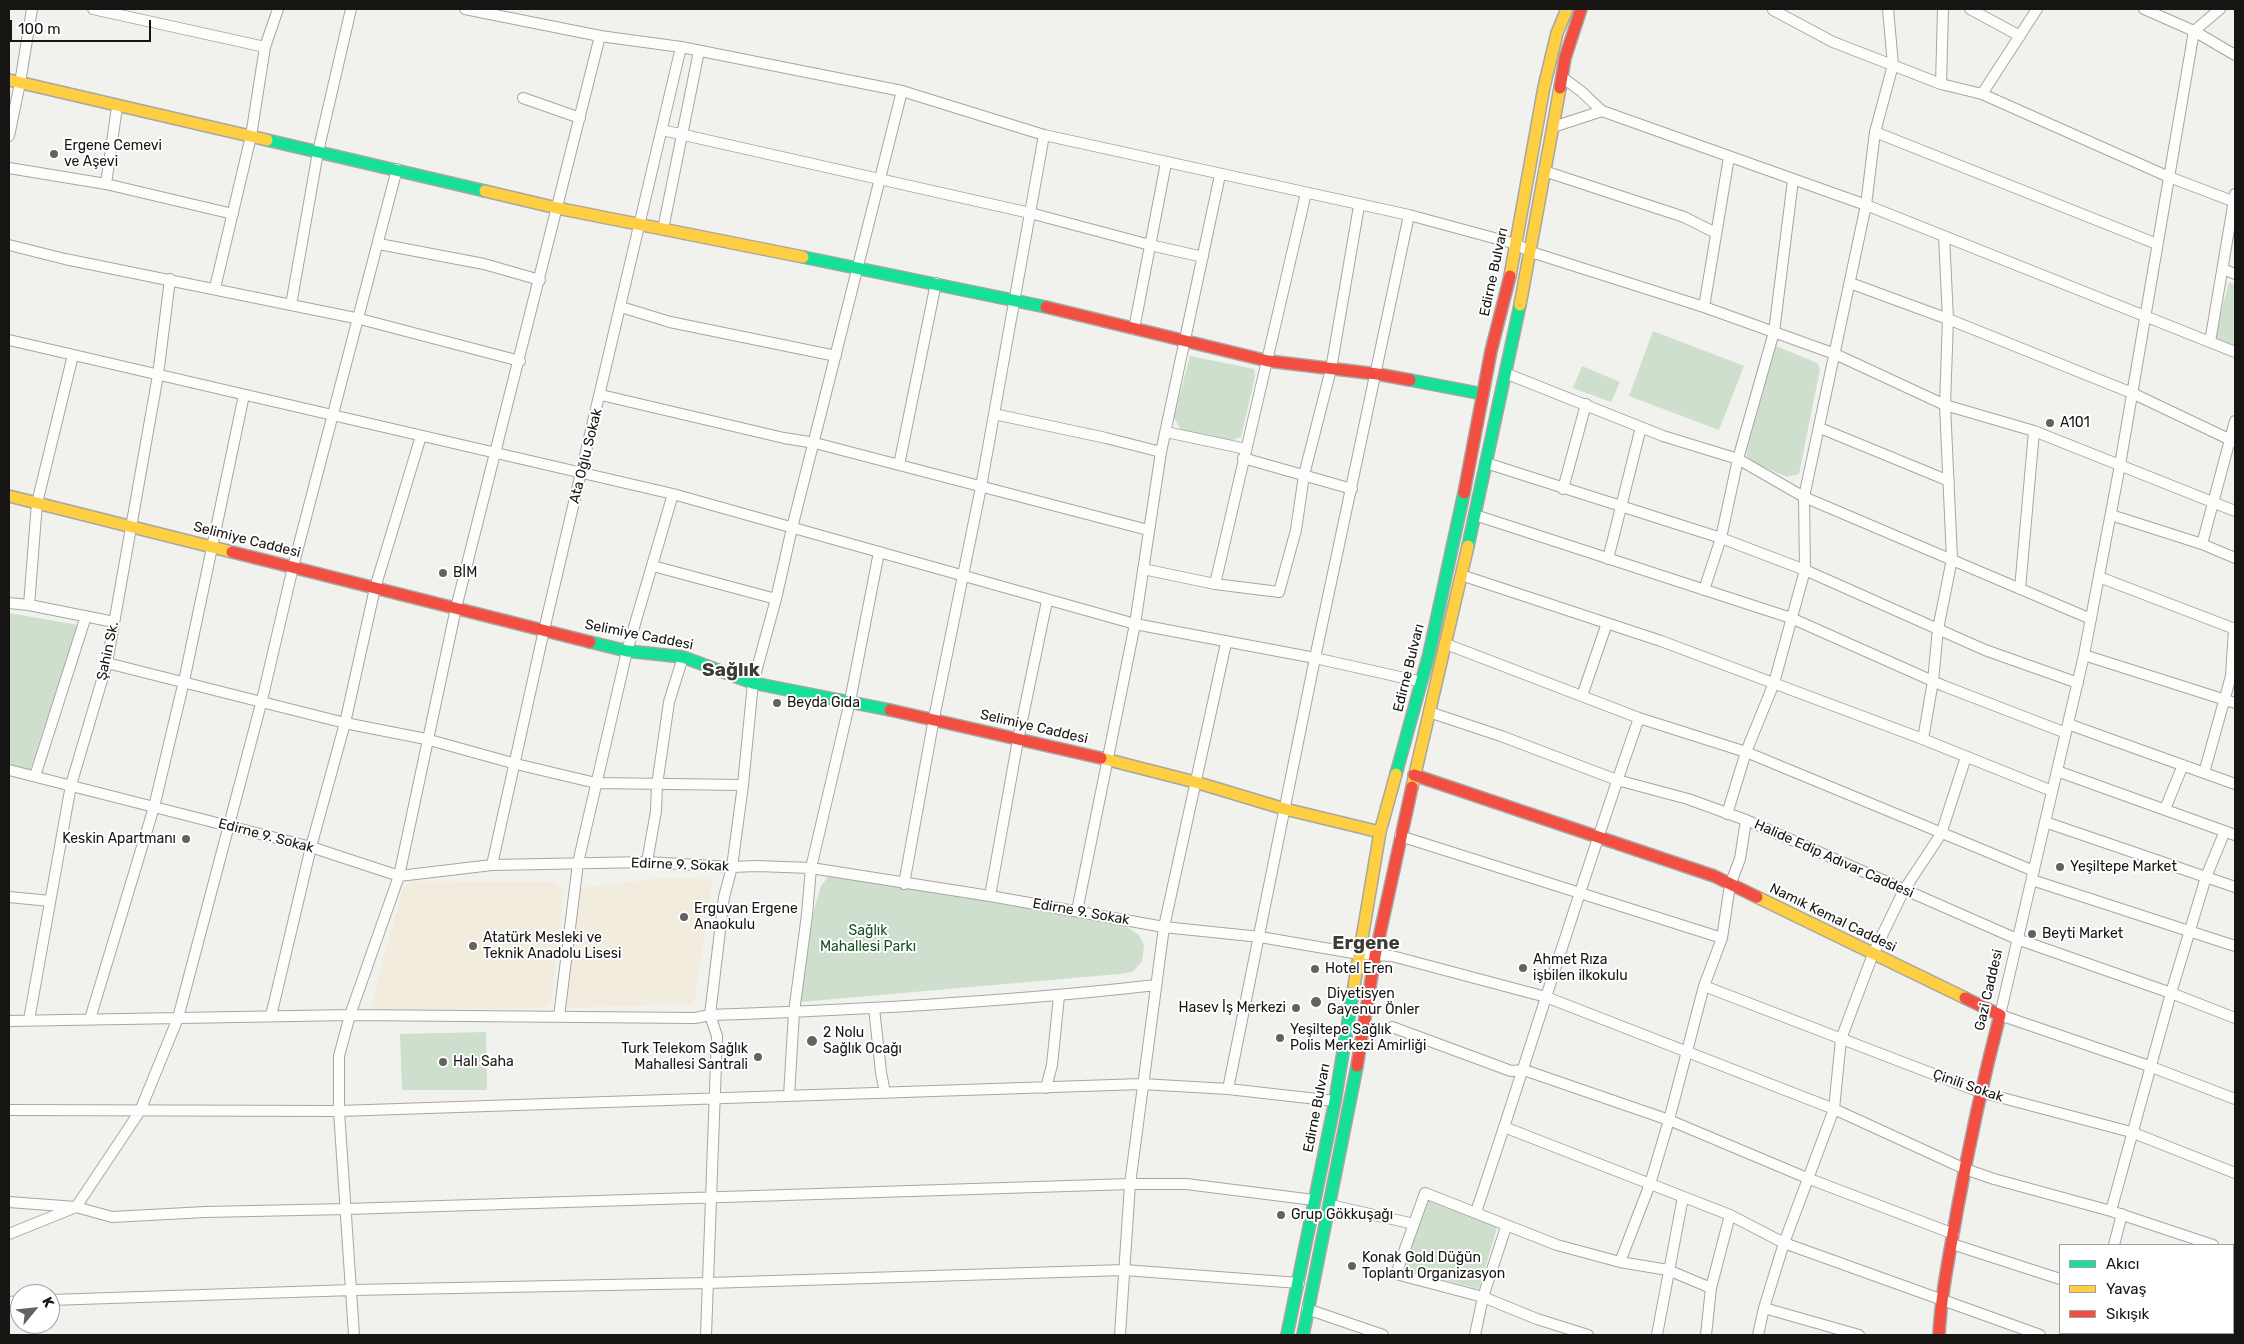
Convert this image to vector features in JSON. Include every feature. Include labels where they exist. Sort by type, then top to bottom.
[{"type":"main road","name":"Edirne Bulvarı","points":[[1288,1335],[1335,1102],[1380,832],[1422,682],[1456,533],[1483,394],[1516,244],[1544,88],[1557,33],[1567,9]]},
{"type":"main road","points":[[1303,1335],[1351,1104],[1375,956],[1400,836],[1475,515],[1531,252],[1565,58],[1582,9]]},
{"type":"main road","points":[[14,81],[117,107],[397,169],[557,208],[1014,299],[1268,361],[1376,374],[1483,394]]},
{"type":"main road","name":"Selimiye Caddesi","points":[[9,496],[627,651],[683,656],[753,683],[934,718],[1018,740],[1106,759],[1195,782],[1285,809],[1380,832]]},
{"type":"main road","name":"Namık Kemal Caddesi","points":[[1414,775],[1714,876],[2000,1015]]},
{"type":"main road","name":"Gazi Caddesi","points":[[1939,1335],[1940,1299],[1980,1092],[2000,1015]]},
{"type":"street","points":[[9,136],[14,81],[32,9]]},
{"type":"street","points":[[93,9],[265,46]]},
{"type":"street","points":[[214,288],[251,136],[265,46],[278,9]]},
{"type":"street","points":[[291,304],[318,152],[352,9]]},
{"type":"street","points":[[466,9],[600,36],[681,47],[902,91],[1044,135],[1409,216],[1516,244],[1531,252],[1704,307],[1835,354],[1945,405],[2034,431],[2215,501],[2235,511]]},
{"type":"street","points":[[1774,9],[1833,42],[1941,84],[1982,94],[2169,178],[2235,199],[2210,342]]},
{"type":"street","points":[[1727,814],[1746,752],[1774,683],[1805,570],[1804,496],[1866,205],[1875,132],[1893,65],[1888,9]]},
{"type":"street","points":[[1941,84],[1943,9]]},
{"type":"street","points":[[1970,9],[2020,36]]},
{"type":"street","points":[[1982,94],[2037,9]]},
{"type":"street","points":[[2144,9],[2194,31],[2235,55]]},
{"type":"street","points":[[2194,31],[2220,9]]},
{"type":"street","name":"Gazi Caddesi","points":[[2000,1015],[2084,655],[2120,465],[2194,31]]},
{"type":"street","points":[[354,1335],[353,1290],[339,1111],[339,1056],[350,1015],[399,876],[426,739],[456,608],[520,361],[600,36]]},
{"type":"street","name":"Ata Oğlu Sokak","points":[[492,865],[516,764],[544,630],[601,395],[681,47]]},
{"type":"street","points":[[663,229],[699,51]]},
{"type":"street","points":[[1562,77],[1582,92],[1602,111],[1866,205],[2235,352]]},
{"type":"street","points":[[706,1335],[716,1036],[710,1015],[724,897],[732,867],[743,785],[753,683],[776,599],[792,528],[815,443],[902,91]]},
{"type":"street","points":[[523,98],[580,118]]},
{"type":"street","points":[[106,184],[117,107]]},
{"type":"street","points":[[1553,127],[1602,111]]},
{"type":"street","points":[[662,130],[1030,213],[1203,257]]},
{"type":"street","points":[[1875,132],[2158,244]]},
{"type":"street","points":[[904,884],[934,718],[981,487],[1044,135]]},
{"type":"street","points":[[1704,307],[1729,157]]},
{"type":"street","points":[[1134,329],[1166,163]]},
{"type":"street","points":[[9,168],[106,184],[233,214]]},
{"type":"street","points":[[9,1234],[76,1207],[140,1111],[178,1018],[262,700],[293,567],[360,319],[397,169]]},
{"type":"street","points":[[1544,171],[1684,217],[1716,233]]},
{"type":"street","points":[[1077,911],[1106,759],[1135,624],[1161,452],[1220,175]]},
{"type":"street","points":[[1704,590],[1721,538],[1738,459],[1774,332],[1793,180]]},
{"type":"street","points":[[1215,584],[1306,193]]},
{"type":"street","points":[[1143,569],[1215,584],[1279,592],[1296,530],[1304,475],[1331,368],[1359,206]]},
{"type":"street","points":[[1228,1088],[1315,658],[1409,216]]},
{"type":"street","points":[[1923,740],[1933,680],[1938,629],[1952,558],[1945,405],[1948,319],[1944,236]]},
{"type":"street","points":[[379,244],[484,264],[540,280]]},
{"type":"street","points":[[9,246],[360,319],[520,361]]},
{"type":"street","points":[[2223,269],[2235,274]]},
{"type":"street","name":"Şahin Sk.","points":[[29,1020],[71,785],[107,663],[158,375],[170,279]]},
{"type":"street","points":[[899,465],[936,283]]},
{"type":"street","points":[[1850,283],[1948,319],[2132,393],[2232,440]]},
{"type":"street","points":[[621,307],[670,322],[836,356]]},
{"type":"street","points":[[9,340],[672,494],[1047,601],[1135,624],[1226,643],[1315,658],[1422,682]]},
{"type":"street","points":[[29,605],[37,503],[73,355]]},
{"type":"street","points":[[1505,373],[1641,427],[1738,459],[1804,496],[2091,619]]},
{"type":"street","points":[[90,1019],[154,807],[184,681],[244,395]]},
{"type":"street","points":[[601,395],[784,438],[815,443],[1148,530]]},
{"type":"street","points":[[1564,489],[1586,404]]},
{"type":"street","points":[[994,414],[1161,452]]},
{"type":"street","points":[[2202,544],[2232,440],[2235,421]]},
{"type":"street","points":[[1608,559],[1641,427]]},
{"type":"street","points":[[1820,428],[1949,481]]},
{"type":"street","points":[[2020,589],[2034,431]]},
{"type":"street","points":[[1166,432],[1245,454],[1304,475],[1352,489]]},
{"type":"street","points":[[271,1016],[311,847],[345,723],[376,588],[421,436]]},
{"type":"street","points":[[1486,463],[1564,489],[1623,505],[1721,538],[1805,570],[1985,650],[2078,683]]},
{"type":"street","points":[[559,1017],[578,863],[627,651],[653,566],[672,494]]},
{"type":"street","points":[[1475,515],[1791,618],[1933,680],[2067,728],[2235,784]]},
{"type":"street","points":[[2110,515],[2202,544],[2235,558]]},
{"type":"street","points":[[789,1096],[794,1012],[807,915],[811,868],[850,701],[879,552]]},
{"type":"street","points":[[653,566],[776,599]]},
{"type":"street","points":[[1461,575],[1661,641],[2052,791]]},
{"type":"street","points":[[2099,577],[2234,629],[2231,701],[2204,773]]},
{"type":"street","points":[[990,896],[1018,740],[1047,601]]},
{"type":"street","points":[[9,603],[29,605],[114,622]]},
{"type":"street","points":[[35,776],[86,616]]},
{"type":"street","points":[[1582,696],[1607,623]]},
{"type":"street","points":[[1120,1335],[1130,1184],[1164,927],[1226,643]]},
{"type":"street","points":[[1446,644],[1639,718],[1746,752],[2033,875],[2235,946]]},
{"type":"street","points":[[2084,655],[2231,701]]},
{"type":"street","points":[[647,862],[656,811],[657,785],[669,702],[683,656]]},
{"type":"street","points":[[107,663],[262,700],[345,723],[426,739],[516,764],[596,783],[743,785]]},
{"type":"street","name":"Halide Edip Adıvar Caddesi","points":[[1429,712],[1501,736],[1617,780],[1688,799],[1746,820],[2016,940],[2170,993],[2235,1018]]},
{"type":"street","points":[[1476,1212],[1524,1070],[1597,838],[1639,718]]},
{"type":"street","points":[[1758,1335],[1764,1308],[1784,1243],[1834,1109],[1841,1039],[1873,954],[1904,890],[1941,834],[1966,757]]},
{"type":"street","points":[[2165,809],[2183,766]]},
{"type":"street","name":"Edirne 9. Sokak","points":[[9,770],[311,847],[399,876],[492,865],[578,863],[647,862],[732,867],[811,868],[990,896],[1164,927],[1260,937],[1359,954],[1392,956],[1546,997],[1834,1109],[1965,1170],[2122,1214],[2210,1244]]},
{"type":"street","points":[[2057,771],[2230,833],[2206,877],[2149,1066],[2111,1211]]},
{"type":"street","points":[[1620,1262],[1650,1184],[1704,986],[1722,938],[1730,885],[1740,859],[1746,820]]},
{"type":"street","points":[[2045,822],[2235,887]]},
{"type":"street","points":[[1400,836],[1722,938]]},
{"type":"street","points":[[9,898],[50,901]]},
{"type":"street","points":[[9,1020],[350,1015],[696,1018],[710,1015],[874,1008],[1059,996],[1156,986]]},
{"type":"street","name":"Çinili Sokak","points":[[1704,986],[1980,1092],[2131,1132],[2235,1173]]},
{"type":"street","points":[[1046,1088],[1052,1065],[1059,996]]},
{"type":"street","points":[[874,1008],[880,1072],[885,1093]]},
{"type":"street","name":"Namık Kemal Caddesi","points":[[2000,1015],[2149,1066],[2235,1098]]},
{"type":"street","points":[[1392,1026],[1511,1071],[1524,1070],[1669,1120],[1953,1239],[2059,1279]]},
{"type":"street","points":[[9,1110],[339,1111],[1142,1084],[1228,1088],[1335,1102]]},
{"type":"street","points":[[1504,1127],[1730,1215],[1784,1243],[2040,1335]]},
{"type":"street","points":[[9,1202],[76,1207],[112,1217],[205,1212],[1130,1184],[1186,1184],[1314,1200]]},
{"type":"street","points":[[1588,1335],[1537,1319],[1484,1297],[1396,1274],[1425,1193],[1557,1245],[1620,1262],[1668,1270],[1711,1288]]},
{"type":"street","points":[[1657,1335],[1683,1197]]},
{"type":"street","points":[[1330,1205],[1414,1224]]},
{"type":"street","points":[[2114,1244],[2122,1214]]},
{"type":"street","points":[[1706,1335],[1711,1288],[1730,1215]]},
{"type":"street","points":[[1475,1335],[1484,1297],[1506,1226]]},
{"type":"street","points":[[60,1300],[1124,1270],[1299,1283]]},
{"type":"street","points":[[1764,1308],[1859,1335]]},
{"type":"street","points":[[1307,1309],[1383,1335]]},
{"type":"shaded area","points":[[660,878],[713,879],[695,998],[692,1004],[563,1008],[580,888]]},
{"type":"shaded area","name":"Atatürk Mesleki ve Teknik Anadolu Lisesi","points":[[412,881],[555,882],[564,889],[551,1003],[546,1008],[370,1011],[403,887]]},
{"type":"green space","points":[[2229,282],[2235,285],[2235,346],[2214,339]]},
{"type":"green space","points":[[1653,331],[1744,366],[1719,430],[1629,396]]},
{"type":"green space","points":[[1776,346],[1817,363],[1820,369],[1799,474],[1787,477],[1752,462],[1746,454]]},
{"type":"green space","points":[[1190,356],[1254,369],[1255,377],[1241,437],[1231,441],[1181,430],[1174,417]]},
{"type":"green space","points":[[1582,366],[1620,382],[1611,402],[1573,388]]},
{"type":"green space","points":[[9,613],[78,625],[30,771],[9,767]]},
{"type":"green space","name":"Sağlık Mahallesi Parkı","points":[[830,874],[1124,925],[1139,935],[1144,945],[1142,962],[1132,972],[1119,974],[800,1002],[814,909],[821,886]]},
{"type":"green space","name":"Halı Saha","points":[[486,1032],[487,1090],[402,1090],[400,1034]]},
{"type":"green space","points":[[1424,1196],[1498,1224],[1479,1289],[1403,1269]]},
{"type":"traffic: fast","points":[[267,140],[485,191]]},
{"type":"traffic: fast","points":[[803,257],[1046,307]]},
{"type":"traffic: fast","points":[[1468,546],[1520,305]]},
{"type":"traffic: fast","points":[[1410,380],[1483,394]]},
{"type":"traffic: fast","points":[[1396,774],[1429,654],[1464,493]]},
{"type":"traffic: fast","points":[[590,642],[627,651],[683,657],[753,683],[890,710]]},
{"type":"traffic: fast","points":[[1287,1335],[1335,1101],[1354,986]]},
{"type":"traffic: fast","points":[[1303,1335],[1357,1066]]},
{"type":"traffic: slow","points":[[1510,276],[1544,87],[1557,33],[1567,9]]},
{"type":"traffic: slow","points":[[9,80],[267,140]]},
{"type":"traffic: slow","points":[[1520,305],[1560,88]]},
{"type":"traffic: slow","points":[[485,191],[557,208],[803,257]]},
{"type":"traffic: slow","points":[[9,496],[232,552]]},
{"type":"traffic: slow","points":[[1412,787],[1468,546]]},
{"type":"traffic: slow","points":[[1101,758],[1195,782],[1285,809],[1380,832]]},
{"type":"traffic: slow","points":[[1354,986],[1380,832],[1396,774]]},
{"type":"traffic: slow","points":[[1757,897],[1965,998]]},
{"type":"traffic: jam","points":[[1560,88],[1565,58],[1581,9]]},
{"type":"traffic: jam","points":[[1464,493],[1491,351],[1510,276]]},
{"type":"traffic: jam","points":[[1046,307],[1268,361],[1377,374],[1410,380]]},
{"type":"traffic: jam","points":[[232,552],[590,642]]},
{"type":"traffic: jam","points":[[890,710],[1101,758]]},
{"type":"traffic: jam","points":[[1414,775],[1714,876],[1757,897]]},
{"type":"traffic: jam","points":[[1357,1066],[1375,956],[1412,787]]},
{"type":"traffic: jam","points":[[1939,1335],[1944,1288],[1971,1137],[2000,1015],[1965,998]]},
{"type":"place","name":"Ergene Cemevi ve Aşevi","points":[[54,154]]},
{"type":"place","name":"A101","points":[[2050,423]]},
{"type":"place","name":"BİM","points":[[443,573]]},
{"type":"place","name":"Beyda Gıda","points":[[777,703]]},
{"type":"place","name":"Keskin Apartmanı","points":[[186,839]]},
{"type":"place","name":"Yeşiltepe Market","points":[[2060,867]]},
{"type":"place","name":"Erguvan Ergene Anaokulu","points":[[684,917]]},
{"type":"place","name":"Beyti Market","points":[[2032,934]]},
{"type":"place","name":"Atatürk Mesleki ve Teknik Anadolu Lisesi","points":[[473,946]]},
{"type":"place","name":"Ahmet Rıza işbilen ilkokulu","points":[[1523,968]]},
{"type":"place","name":"Hotel Eren","points":[[1315,969]]},
{"type":"place","name":"Diyetisyen Gayenur Önler","points":[[1316,1002]]},
{"type":"place","name":"Hasev İş Merkezi","points":[[1296,1008]]},
{"type":"place","name":"Yeşiltepe Sağlık Polis Merkezi Amirliği","points":[[1280,1038]]},
{"type":"place","name":"2 Nolu Sağlık Ocağı","points":[[812,1041]]},
{"type":"place","name":"Turk Telekom Sağlık Mahallesi Santrali","points":[[758,1057]]},
{"type":"place","name":"Halı Saha","points":[[443,1062]]},
{"type":"place","name":"Grup Gökkuşağı","points":[[1281,1215]]},
{"type":"place","name":"Konak Gold Düğün Toplantı Organizasyon","points":[[1352,1266]]},
{"type":"district","name":"Sağlık","points":[[731,671]]},
{"type":"district","name":"Ergene","points":[[1366,944]]}]
